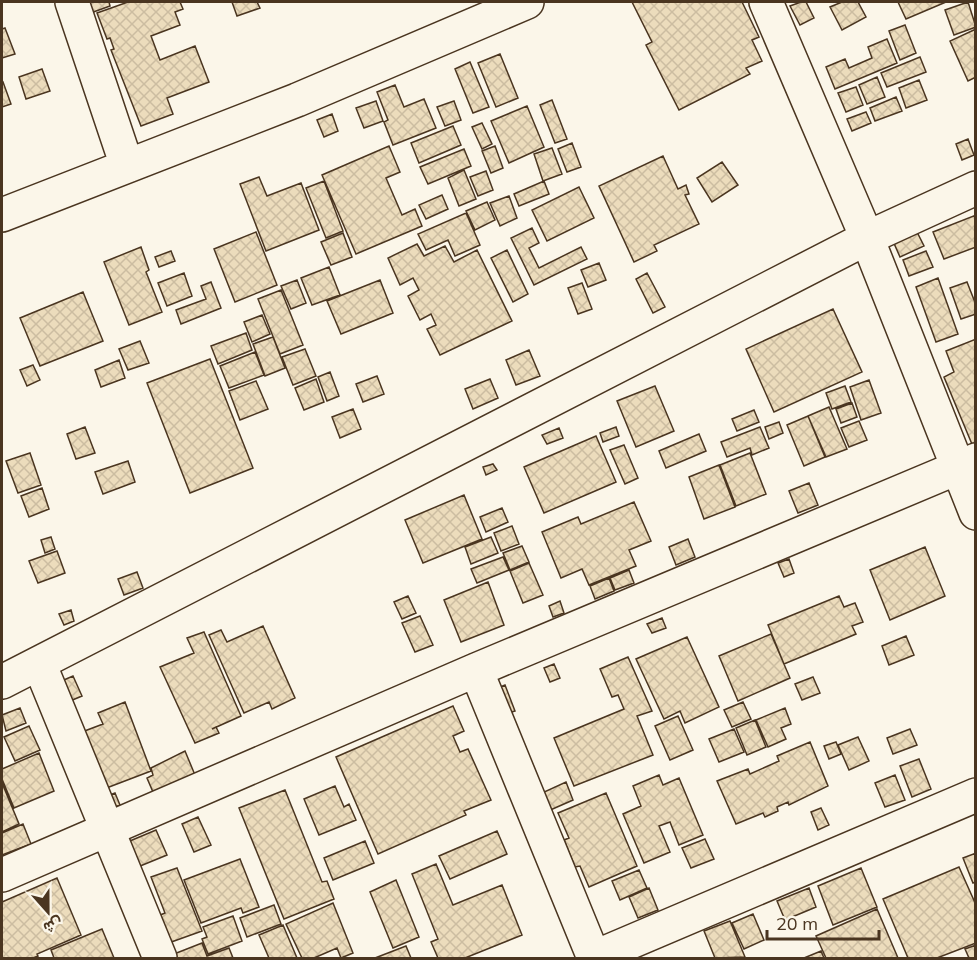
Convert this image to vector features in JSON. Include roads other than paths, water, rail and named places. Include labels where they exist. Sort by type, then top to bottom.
[{"type":"street","points":[[72,2],[127,166]]},
{"type":"street","points":[[2,215],[297,100],[527,2]]},
{"type":"street","points":[[766,2],[967,463],[975,513]]},
{"type":"street","points":[[2,682],[867,238],[975,188]]},
{"type":"street","points":[[2,875],[476,670],[967,463]]},
{"type":"street","points":[[39,663],[105,829],[160,958]]},
{"type":"street","points":[[476,670],[593,958],[975,795]]}]
